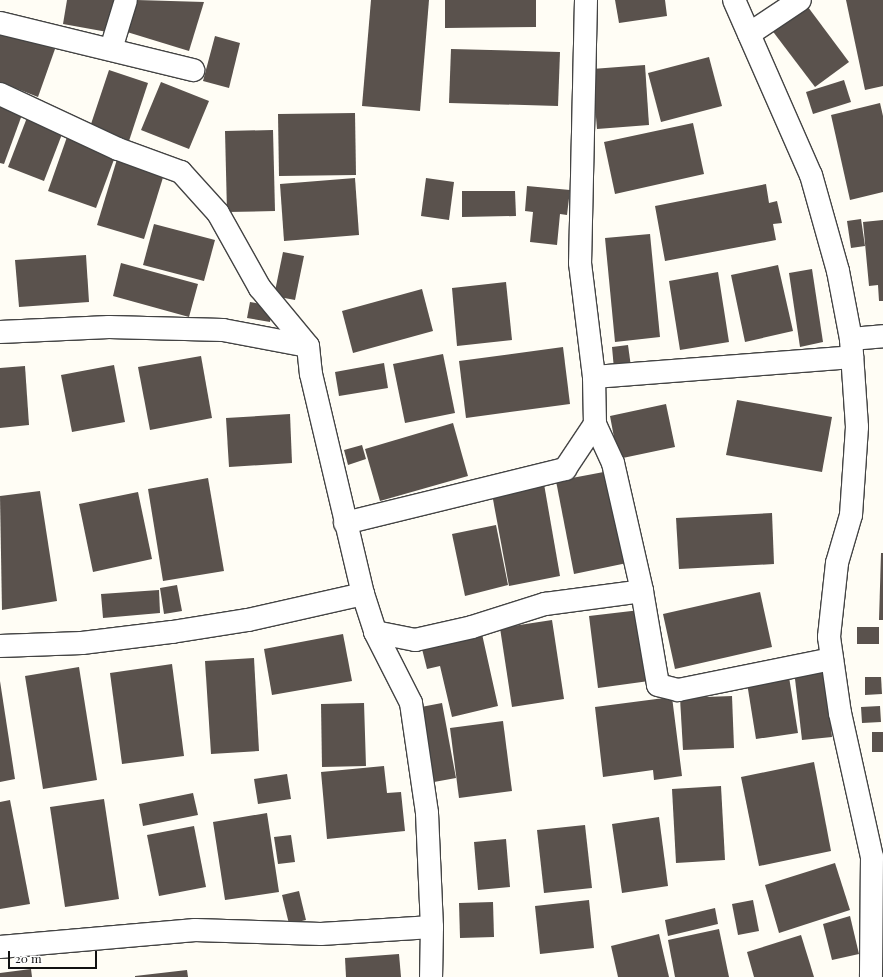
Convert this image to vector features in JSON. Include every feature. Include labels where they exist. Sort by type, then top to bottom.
[{"type":"street","points":[[111,49],[126,0]]},
{"type":"street","points":[[586,0],[580,263],[594,378],[595,424],[613,463],[642,591],[658,685],[678,690],[832,659]]},
{"type":"street","points":[[734,0],[811,174],[838,271],[852,348],[857,427],[850,515],[837,563],[829,637],[840,713],[872,857],[872,977]]},
{"type":"street","points":[[749,34],[800,0]]},
{"type":"street","points":[[0,23],[193,70]]},
{"type":"street","points":[[0,94],[118,149],[181,172],[218,213],[260,288],[308,346],[311,374],[363,594],[375,632],[410,703],[427,813],[432,927],[430,977]]},
{"type":"street","points":[[0,332],[109,327],[223,330],[308,346]]},
{"type":"street","points":[[594,378],[852,348],[883,336]]},
{"type":"street","points":[[345,523],[566,469],[595,424]]},
{"type":"street","points":[[375,632],[415,640],[472,627],[545,604],[642,591]]},
{"type":"street","points":[[0,646],[82,643],[172,632],[248,620],[363,594]]},
{"type":"street","points":[[0,947],[195,930],[321,934],[432,927]]},
{"type":"building","points":[[67,0],[119,0],[113,33],[63,24]]},
{"type":"building","points":[[137,0],[204,2],[189,51],[127,32]]},
{"type":"building","points":[[371,0],[429,0],[420,111],[362,106]]},
{"type":"building","points":[[445,0],[536,0],[536,27],[445,28]]},
{"type":"building","points":[[615,0],[665,0],[667,16],[619,23]]},
{"type":"building","points":[[846,0],[883,0],[883,86],[865,90]]},
{"type":"building","points":[[805,3],[849,62],[815,87],[771,29]]},
{"type":"building","points":[[0,28],[55,49],[38,97],[0,82]]},
{"type":"building","points":[[215,36],[240,43],[229,88],[203,81]]},
{"type":"building","points":[[451,49],[560,52],[558,106],[449,103]]},
{"type":"building","points":[[709,57],[722,106],[661,122],[648,73]]},
{"type":"building","points":[[645,65],[649,125],[597,129],[592,69]]},
{"type":"building","points":[[109,70],[148,83],[129,141],[90,127]]},
{"type":"building","points":[[844,80],[851,102],[813,114],[806,92]]},
{"type":"building","points":[[161,82],[209,101],[189,149],[141,130]]},
{"type":"building","points":[[0,103],[23,112],[4,164],[0,163]]},
{"type":"building","points":[[880,103],[883,116],[883,192],[850,200],[831,115]]},
{"type":"building","points":[[355,113],[356,175],[279,176],[278,114]]},
{"type":"building","points":[[28,115],[64,129],[44,181],[8,167]]},
{"type":"building","points":[[693,123],[704,174],[615,194],[604,142]]},
{"type":"building","points":[[273,130],[275,211],[227,212],[225,131]]},
{"type":"building","points":[[67,137],[116,154],[96,208],[48,191]]},
{"type":"building","points":[[118,156],[165,171],[144,239],[97,225]]},
{"type":"building","points":[[355,178],[359,235],[284,241],[280,184]]},
{"type":"building","points":[[426,178],[454,182],[449,220],[421,216]]},
{"type":"building","points":[[766,184],[769,203],[777,201],[782,223],[773,224],[776,240],[665,261],[655,206]]},
{"type":"building","points":[[527,186],[570,190],[567,215],[560,214],[557,245],[530,242],[533,212],[525,211]]},
{"type":"building","points":[[462,191],[515,191],[516,216],[462,217]]},
{"type":"building","points":[[861,219],[865,246],[851,248],[847,221]]},
{"type":"building","points":[[883,220],[883,301],[879,301],[878,285],[869,286],[863,222]]},
{"type":"building","points":[[154,224],[215,240],[204,281],[143,265]]},
{"type":"building","points":[[650,234],[660,337],[615,342],[605,238]]},
{"type":"building","points":[[283,252],[304,256],[295,300],[274,296]]},
{"type":"building","points":[[86,255],[89,302],[19,307],[15,260]]},
{"type":"building","points":[[121,263],[198,284],[189,317],[113,296]]},
{"type":"building","points":[[778,265],[793,331],[745,342],[731,275]]},
{"type":"building","points":[[812,269],[823,342],[800,347],[789,273]]},
{"type":"building","points":[[718,272],[729,342],[680,350],[669,281]]},
{"type":"building","points":[[506,282],[512,340],[457,346],[452,288]]},
{"type":"building","points":[[422,289],[433,331],[353,353],[342,311]]},
{"type":"building","points":[[250,302],[273,306],[270,322],[247,318]]},
{"type":"building","points":[[628,345],[631,367],[614,369],[612,347]]},
{"type":"building","points":[[563,347],[570,404],[466,418],[459,361]]},
{"type":"building","points":[[443,354],[455,413],[405,423],[393,364]]},
{"type":"building","points":[[201,356],[212,418],[150,430],[138,367]]},
{"type":"building","points":[[384,363],[388,388],[339,396],[335,372]]},
{"type":"building","points":[[114,365],[125,422],[72,432],[61,375]]},
{"type":"building","points":[[25,366],[29,425],[0,428],[0,368]]},
{"type":"building","points":[[737,400],[832,417],[822,472],[726,455]]},
{"type":"building","points":[[666,404],[675,447],[618,459],[610,416]]},
{"type":"building","points":[[290,414],[292,463],[229,467],[226,418]]},
{"type":"building","points":[[453,423],[468,476],[380,501],[365,449]]},
{"type":"building","points":[[362,445],[366,459],[348,465],[344,450]]},
{"type":"building","points":[[609,471],[627,563],[574,574],[556,481]]},
{"type":"building","points":[[208,478],[224,571],[163,581],[148,489]]},
{"type":"building","points":[[544,484],[560,576],[509,586],[492,494]]},
{"type":"building","points":[[40,491],[57,601],[2,610],[0,496]]},
{"type":"building","points":[[138,492],[152,559],[93,572],[79,504]]},
{"type":"building","points":[[772,513],[774,564],[679,569],[676,518]]},
{"type":"building","points":[[496,525],[508,585],[465,596],[452,534]]},
{"type":"building","points":[[881,553],[883,553],[883,620],[879,620]]},
{"type":"building","points":[[177,585],[182,611],[164,614],[160,588]]},
{"type":"building","points":[[159,590],[160,613],[103,618],[101,594]]},
{"type":"building","points":[[760,592],[772,647],[675,669],[663,614]]},
{"type":"building","points":[[640,610],[649,681],[598,688],[589,616]]},
{"type":"building","points":[[552,620],[564,699],[512,707],[500,628]]},
{"type":"building","points":[[857,627],[879,627],[879,644],[857,644]]},
{"type":"building","points":[[343,634],[352,681],[272,695],[264,649]]},
{"type":"building","points":[[482,634],[498,706],[452,717],[440,666],[427,669],[422,649]]},
{"type":"building","points":[[254,658],[259,751],[211,754],[205,661]]},
{"type":"building","points":[[172,664],[184,756],[122,764],[110,673]]},
{"type":"building","points":[[79,667],[97,780],[43,789],[25,676]]},
{"type":"building","points":[[825,667],[832,737],[802,740],[794,670]]},
{"type":"building","points":[[789,677],[798,733],[756,739],[747,683]]},
{"type":"building","points":[[865,677],[881,677],[882,694],[865,695]]},
{"type":"building","points":[[0,681],[15,779],[0,782]]},
{"type":"building","points":[[732,696],[734,748],[683,750],[680,698]]},
{"type":"building","points":[[672,697],[682,776],[654,780],[653,770],[603,777],[595,707]]},
{"type":"building","points":[[364,703],[366,766],[322,767],[321,704]]},
{"type":"building","points":[[442,703],[456,778],[434,782],[421,707]]},
{"type":"building","points":[[880,706],[881,722],[862,723],[861,707]]},
{"type":"building","points":[[503,721],[512,791],[459,798],[450,728]]},
{"type":"building","points":[[872,732],[883,732],[883,752],[872,752]]},
{"type":"building","points":[[814,762],[831,851],[759,866],[741,777]]},
{"type":"building","points":[[384,766],[387,793],[401,792],[405,831],[327,839],[321,772]]},
{"type":"building","points":[[287,774],[291,799],[258,804],[254,779]]},
{"type":"building","points":[[721,786],[725,860],[676,863],[672,789]]},
{"type":"building","points":[[193,793],[198,815],[143,826],[139,804]]},
{"type":"building","points":[[104,799],[119,899],[65,907],[50,807]]},
{"type":"building","points":[[10,800],[30,904],[0,909],[0,802]]},
{"type":"building","points":[[267,813],[279,892],[225,900],[213,822]]},
{"type":"building","points":[[659,817],[668,886],[622,893],[612,824]]},
{"type":"building","points":[[585,825],[592,888],[544,893],[537,830]]},
{"type":"building","points":[[194,826],[206,887],[159,896],[147,835]]},
{"type":"building","points":[[291,835],[295,862],[278,864],[274,837]]},
{"type":"building","points":[[506,839],[510,887],[478,890],[474,842]]},
{"type":"building","points":[[835,863],[850,910],[779,933],[765,885]]},
{"type":"building","points":[[299,891],[306,920],[289,924],[282,895]]},
{"type":"building","points":[[589,900],[594,948],[540,954],[535,906]]},
{"type":"building","points":[[753,900],[759,931],[738,935],[732,904]]},
{"type":"building","points":[[493,902],[494,937],[460,938],[459,903]]},
{"type":"building","points":[[715,908],[718,924],[668,936],[665,920]]},
{"type":"building","points":[[850,916],[859,954],[832,960],[823,924]]},
{"type":"building","points":[[719,929],[729,977],[675,977],[668,940]]},
{"type":"building","points":[[659,934],[669,977],[618,977],[611,946]]},
{"type":"building","points":[[801,935],[814,977],[754,977],[747,952]]},
{"type":"building","points":[[399,954],[401,977],[346,977],[345,958]]},
{"type":"building","points":[[31,969],[32,977],[0,977],[0,973]]},
{"type":"building","points":[[187,970],[188,977],[135,977],[135,976]]}]
